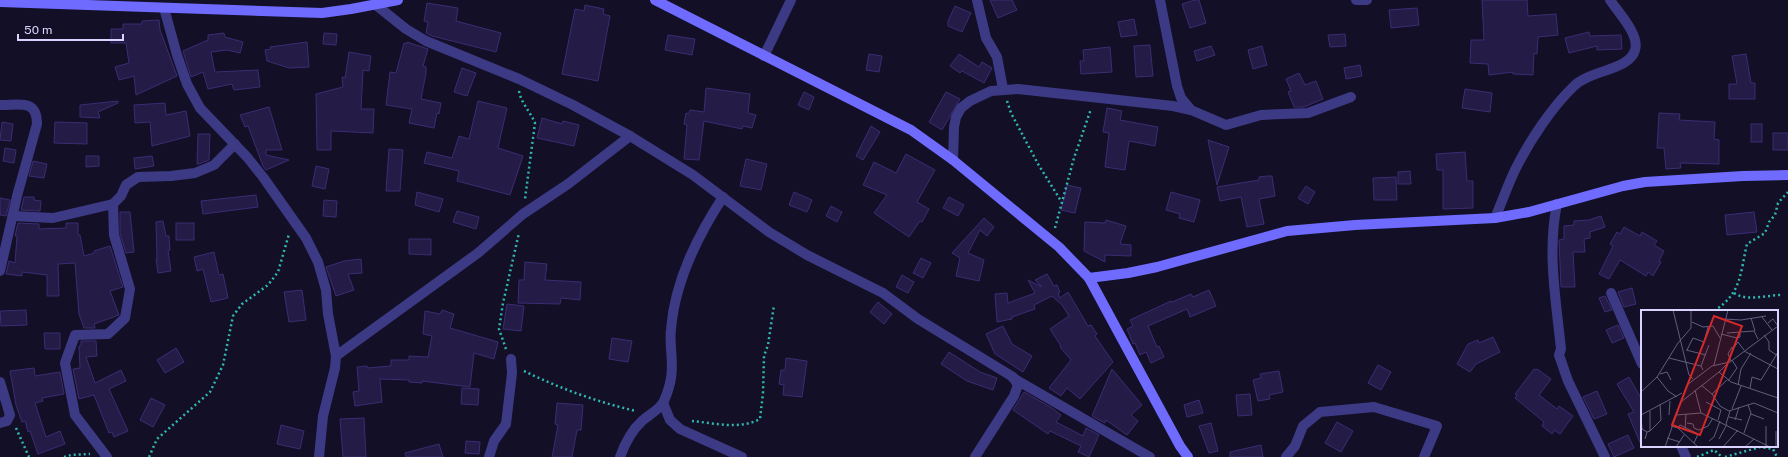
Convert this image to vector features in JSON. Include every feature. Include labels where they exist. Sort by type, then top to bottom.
[{"type":"street","points":[[0,2],[322,13],[376,5],[398,0]]},
{"type":"street","points":[[655,0],[764,56],[841,93],[910,130],[953,160],[1050,239],[1076,263],[1089,278],[1180,446],[1188,457]]},
{"type":"street","points":[[764,56],[791,0]]},
{"type":"street","points":[[977,0],[986,38],[997,57],[1003,90]]},
{"type":"street","points":[[1160,0],[1177,86],[1181,98],[1191,110]]},
{"type":"street","points":[[1356,0],[1367,0]]},
{"type":"street","points":[[1495,218],[1516,168],[1536,135],[1559,102],[1574,85],[1585,77],[1624,64],[1631,58],[1635,51],[1636,43],[1633,33],[1610,0]]},
{"type":"street","points":[[376,5],[406,29],[426,42],[519,79],[573,105],[630,136],[693,175],[769,232],[806,254],[883,293],[918,319],[1012,377],[1150,457]]},
{"type":"street","points":[[164,8],[187,84],[200,108],[235,144],[263,177],[312,248],[318,262],[326,290],[328,314],[336,356],[335,368],[323,416],[319,457]]},
{"type":"street","points":[[953,160],[954,128],[956,117],[961,108],[981,95],[1003,90],[1095,97],[1173,106],[1191,110],[1226,125],[1261,115],[1308,113],[1351,97]]},
{"type":"street","points":[[0,105],[30,106],[35,109],[37,113],[37,124],[0,271]]},
{"type":"street","points":[[336,356],[478,253],[523,214],[580,175],[630,136]]},
{"type":"street","points":[[13,216],[53,218],[113,204],[121,196],[126,185],[138,177],[171,176],[195,173],[214,165],[235,144]]},
{"type":"street","points":[[1089,278],[1128,273],[1157,267],[1287,231],[1355,225],[1495,218],[1511,216],[1623,186],[1645,182],[1743,176],[1788,175]]},
{"type":"street","points":[[620,457],[629,436],[635,428],[663,403],[672,377],[671,330],[673,308],[680,282],[692,250],[708,220],[723,198]]},
{"type":"street","points":[[106,455],[75,415],[65,363],[75,335],[108,334],[124,318],[130,289],[114,235],[113,204]]},
{"type":"street","points":[[1557,204],[1554,218],[1551,264],[1561,349],[1559,355],[1577,402],[1605,457]]},
{"type":"street","points":[[1611,293],[1641,362]]},
{"type":"street","points":[[489,457],[494,440],[506,424],[512,373],[511,359]]},
{"type":"street","points":[[975,457],[1014,396],[1018,385],[1012,377]]},
{"type":"street","points":[[0,382],[10,415],[7,421],[0,423]]},
{"type":"street","points":[[663,403],[670,420],[680,429],[742,457]]},
{"type":"street","points":[[1286,457],[1295,446],[1303,426],[1320,412],[1374,407],[1437,426],[1424,457]]},
{"type":"street","points":[[1681,447],[1686,457]]},
{"type":"path","points":[[1003,90],[1012,113],[1038,164],[1062,202]]},
{"type":"path","points":[[1050,239],[1058,221],[1074,158],[1095,97]]},
{"type":"path","points":[[1715,310],[1734,293],[1743,271],[1747,244],[1765,233],[1769,222],[1776,215],[1778,203],[1788,192]]},
{"type":"path","points":[[149,457],[158,439],[210,392],[223,366],[233,316],[242,304],[268,285],[278,272],[293,220]]},
{"type":"path","points":[[1734,293],[1738,296],[1758,299],[1767,295],[1782,295]]},
{"type":"path","points":[[670,420],[693,421],[724,426],[753,423],[760,419],[763,393],[764,356],[768,345],[774,305]]},
{"type":"path","points":[[511,359],[520,370],[542,380],[615,406],[650,414]]},
{"type":"path","points":[[10,415],[29,457]]},
{"type":"path","points":[[1725,457],[1760,447],[1773,449],[1777,457]]},
{"type":"path","points":[[1697,457],[1714,450],[1722,457]]},
{"type":"path","points":[[64,457],[71,455],[106,455]]},
{"type":"building","points":[[990,0],[1012,0],[1017,10],[998,18]]},
{"type":"building","points":[[1199,0],[1206,23],[1190,28],[1182,4]]},
{"type":"building","points":[[1482,0],[1527,0],[1528,16],[1556,14],[1558,35],[1538,37],[1537,54],[1534,53],[1533,75],[1513,74],[1513,72],[1489,75],[1488,64],[1470,63],[1471,40],[1484,40]]},
{"type":"building","points":[[427,3],[458,8],[456,21],[501,33],[496,52],[432,36],[426,33],[428,22],[424,21]]},
{"type":"building","points":[[585,5],[604,9],[603,14],[610,16],[598,81],[562,74],[575,9],[584,11]]},
{"type":"building","points":[[955,6],[971,13],[962,32],[948,26],[948,21]]},
{"type":"building","points":[[1417,8],[1419,25],[1391,28],[1389,10]]},
{"type":"building","points":[[1134,19],[1137,35],[1121,37],[1118,22]]},
{"type":"building","points":[[159,20],[160,30],[177,76],[136,95],[134,76],[119,80],[115,67],[129,63],[126,43],[111,43],[111,29],[123,29],[123,24],[142,24],[142,21]]},
{"type":"building","points":[[1589,32],[1590,36],[1621,35],[1622,49],[1597,50],[1597,46],[1569,53],[1565,38]]},
{"type":"building","points":[[224,33],[225,37],[243,42],[240,53],[227,50],[211,52],[215,72],[258,70],[260,87],[234,90],[232,84],[208,89],[203,72],[191,77],[183,51],[208,40],[208,35]]},
{"type":"building","points":[[324,33],[337,34],[336,45],[323,44]]},
{"type":"building","points":[[1345,34],[1346,46],[1330,47],[1328,35]]},
{"type":"building","points":[[668,35],[695,39],[692,55],[665,50]]},
{"type":"building","points":[[307,42],[309,67],[289,68],[267,61],[265,50],[271,49],[270,47]]},
{"type":"building","points":[[407,42],[428,49],[423,66],[426,67],[426,73],[421,99],[441,103],[434,128],[409,123],[412,109],[386,105],[390,72],[396,73],[404,43],[407,44]]},
{"type":"building","points":[[1150,45],[1153,76],[1136,77],[1134,46]]},
{"type":"building","points":[[1211,46],[1215,55],[1197,61],[1194,51]]},
{"type":"building","points":[[1262,46],[1267,65],[1253,69],[1248,50]]},
{"type":"building","points":[[1110,47],[1112,72],[1081,74],[1080,61],[1084,61],[1083,50]]},
{"type":"building","points":[[349,52],[371,56],[369,71],[363,70],[361,109],[374,109],[373,133],[331,131],[331,150],[317,150],[316,94],[343,87],[342,77],[345,78]]},
{"type":"building","points":[[869,54],[882,56],[879,72],[866,70]]},
{"type":"building","points":[[959,54],[979,67],[982,62],[992,68],[984,83],[962,71],[960,73],[950,66]]},
{"type":"building","points":[[1746,54],[1751,83],[1755,83],[1755,99],[1729,99],[1729,84],[1737,84],[1732,56]]},
{"type":"building","points":[[1360,65],[1362,76],[1346,79],[1344,68]]},
{"type":"building","points":[[462,68],[476,73],[467,96],[454,92]]},
{"type":"building","points":[[1299,73],[1305,85],[1316,81],[1323,99],[1304,107],[1294,107],[1288,92],[1291,91],[1286,79]]},
{"type":"building","points":[[706,88],[750,94],[748,113],[756,115],[752,128],[743,126],[742,129],[704,121],[699,160],[684,159],[687,125],[684,124],[686,113],[689,114],[690,110],[704,112]]},
{"type":"building","points":[[1465,89],[1492,93],[1490,112],[1462,108]]},
{"type":"building","points":[[804,92],[814,97],[809,110],[798,105]]},
{"type":"building","points":[[946,92],[960,99],[942,130],[929,122]]},
{"type":"building","points":[[118,101],[118,103],[98,112],[100,118],[80,117],[80,105]]},
{"type":"building","points":[[478,101],[507,108],[498,148],[523,156],[510,195],[457,181],[459,171],[424,163],[427,152],[452,158],[459,136],[469,139]]},
{"type":"building","points":[[165,103],[166,115],[186,111],[190,136],[152,146],[150,122],[135,123],[134,105]]},
{"type":"building","points":[[269,107],[282,150],[266,150],[266,155],[289,160],[266,170],[263,166],[248,126],[245,127],[240,115]]},
{"type":"building","points":[[1107,108],[1122,111],[1120,120],[1158,127],[1155,146],[1129,141],[1125,170],[1105,167],[1109,133],[1103,132]]},
{"type":"building","points":[[1659,113],[1680,114],[1679,120],[1715,122],[1714,139],[1719,140],[1719,164],[1680,163],[1681,168],[1666,169],[1664,148],[1657,148]]},
{"type":"building","points":[[542,118],[562,124],[563,121],[579,125],[574,146],[537,138]]},
{"type":"building","points":[[2,122],[13,124],[11,141],[0,140]]},
{"type":"building","points":[[55,122],[87,123],[87,144],[54,143]]},
{"type":"building","points":[[1751,124],[1762,124],[1762,142],[1751,142]]},
{"type":"building","points":[[871,126],[880,132],[863,160],[856,156]]},
{"type":"building","points":[[1773,133],[1788,133],[1788,150],[1773,150]]},
{"type":"building","points":[[198,134],[210,134],[209,160],[197,164]]},
{"type":"building","points":[[1208,140],[1229,147],[1217,185]]},
{"type":"building","points":[[5,148],[16,150],[14,163],[3,161]]},
{"type":"building","points":[[389,149],[403,150],[400,191],[386,191]]},
{"type":"building","points":[[1465,152],[1467,181],[1473,181],[1473,208],[1443,209],[1443,170],[1437,170],[1436,154]]},
{"type":"building","points":[[906,154],[935,170],[917,202],[929,209],[922,222],[920,221],[909,237],[874,213],[887,195],[863,185],[874,162],[896,173]]},
{"type":"building","points":[[86,156],[99,156],[99,166],[86,167]]},
{"type":"building","points":[[152,156],[154,166],[135,169],[134,158]]},
{"type":"building","points":[[746,159],[767,164],[761,190],[740,186]]},
{"type":"building","points":[[33,161],[47,164],[44,178],[29,176]]},
{"type":"building","points":[[316,166],[329,169],[325,189],[312,186]]},
{"type":"building","points":[[1410,171],[1411,184],[1398,184],[1398,172]]},
{"type":"building","points":[[1272,176],[1275,196],[1259,199],[1264,224],[1247,227],[1241,197],[1220,201],[1217,187],[1259,180],[1259,177]]},
{"type":"building","points":[[1396,177],[1397,200],[1374,200],[1373,178]]},
{"type":"building","points":[[1067,185],[1081,188],[1075,213],[1061,210]]},
{"type":"building","points":[[1306,186],[1315,192],[1308,204],[1298,198]]},
{"type":"building","points":[[417,192],[443,199],[439,212],[415,205]]},
{"type":"building","points":[[794,192],[812,200],[807,212],[789,205]]},
{"type":"building","points":[[1171,192],[1200,200],[1194,222],[1179,218],[1180,214],[1166,210]]},
{"type":"building","points":[[256,195],[258,207],[203,214],[201,201]]},
{"type":"building","points":[[24,197],[34,197],[34,200],[41,201],[40,211],[21,210]]},
{"type":"building","points":[[949,197],[964,205],[958,216],[943,208]]},
{"type":"building","points":[[0,198],[10,200],[6,216],[0,215]]},
{"type":"building","points":[[324,200],[337,201],[336,217],[323,216]]},
{"type":"building","points":[[831,206],[842,212],[837,222],[826,216]]},
{"type":"building","points":[[457,211],[479,217],[476,229],[453,222]]},
{"type":"building","points":[[120,212],[130,212],[134,252],[126,253],[120,234]]},
{"type":"building","points":[[1754,212],[1757,232],[1727,235],[1725,215]]},
{"type":"building","points":[[1601,216],[1605,227],[1590,232],[1590,238],[1584,239],[1585,252],[1573,252],[1575,287],[1561,287],[1559,240],[1564,239],[1564,226],[1574,225],[1574,221],[1589,220]]},
{"type":"building","points":[[984,218],[994,227],[987,236],[980,230],[968,253],[984,260],[979,281],[956,276],[960,258],[952,253]]},
{"type":"building","points":[[1106,220],[1126,226],[1120,244],[1131,245],[1131,256],[1105,255],[1105,262],[1084,251],[1085,222],[1105,223]]},
{"type":"building","points":[[163,221],[166,236],[169,236],[170,250],[168,250],[171,271],[158,273],[156,259],[156,222]]},
{"type":"building","points":[[18,223],[39,224],[39,229],[66,228],[66,223],[78,223],[78,235],[80,235],[84,256],[110,246],[123,287],[110,291],[119,315],[94,324],[95,328],[84,328],[79,314],[75,263],[58,264],[59,296],[47,296],[47,275],[22,272],[22,276],[6,274],[9,261],[15,263],[17,236],[15,236]]},
{"type":"building","points":[[176,223],[194,223],[194,240],[176,240]]},
{"type":"building","points":[[1624,227],[1640,236],[1642,232],[1657,241],[1654,245],[1664,251],[1659,261],[1661,262],[1653,276],[1648,272],[1646,276],[1620,260],[1609,279],[1599,274],[1613,246],[1610,244],[1617,232],[1620,234]]},
{"type":"building","points":[[409,239],[431,239],[431,255],[409,254]]},
{"type":"building","points":[[214,252],[219,275],[223,274],[228,298],[211,302],[203,269],[197,271],[194,257]]},
{"type":"building","points":[[921,258],[931,263],[923,278],[913,273]]},
{"type":"building","points":[[361,259],[362,273],[348,274],[354,290],[336,296],[326,267],[344,261]]},
{"type":"building","points":[[525,262],[547,264],[545,280],[581,282],[580,300],[561,298],[560,304],[518,303],[519,280],[524,280]]},
{"type":"building","points":[[1047,274],[1054,286],[1057,285],[1060,292],[1058,293],[1060,298],[1068,292],[1088,326],[1091,325],[1097,334],[1095,336],[1113,362],[1080,399],[1067,388],[1061,396],[1049,388],[1071,360],[1060,347],[1061,346],[1050,329],[1069,316],[1062,305],[1052,296],[1034,305],[1035,309],[1012,317],[1012,319],[997,322],[995,294],[1007,293],[1008,303],[1035,293],[1028,280],[1042,287],[1035,280]]},
{"type":"building","points":[[902,275],[914,282],[908,293],[896,287]]},
{"type":"building","points":[[1632,288],[1636,304],[1624,307],[1618,292]]},
{"type":"building","points":[[302,290],[306,320],[289,322],[284,292]]},
{"type":"building","points":[[1209,290],[1216,306],[1190,317],[1187,309],[1148,326],[1157,347],[1159,346],[1164,357],[1151,363],[1146,352],[1140,355],[1135,343],[1133,344],[1127,329],[1133,326],[1130,320],[1171,301],[1172,302],[1191,294],[1193,297]]},
{"type":"building","points":[[1605,296],[1612,310],[1605,312],[1599,298]]},
{"type":"building","points":[[878,302],[892,314],[884,324],[870,312]]},
{"type":"building","points":[[507,304],[524,306],[521,331],[503,329]]},
{"type":"building","points":[[26,310],[27,325],[1,326],[0,311]]},
{"type":"building","points":[[442,310],[454,314],[450,328],[498,342],[494,359],[474,353],[470,387],[422,381],[422,383],[409,382],[409,380],[380,379],[382,402],[355,406],[353,392],[359,391],[357,367],[367,366],[367,368],[391,366],[391,360],[409,360],[409,356],[428,357],[432,336],[423,334],[425,311],[440,314]]},
{"type":"building","points":[[1618,325],[1624,338],[1612,343],[1606,330]]},
{"type":"building","points":[[1003,326],[1012,344],[1032,356],[1023,372],[995,354],[986,334]]},
{"type":"building","points":[[44,333],[60,333],[60,349],[45,349]]},
{"type":"building","points":[[1493,337],[1500,352],[1476,364],[1470,372],[1457,364],[1468,344],[1478,340],[1479,343]]},
{"type":"building","points":[[612,338],[632,341],[628,362],[609,359]]},
{"type":"building","points":[[81,341],[96,341],[97,356],[86,357],[95,383],[121,370],[126,381],[109,389],[128,431],[114,437],[112,432],[109,433],[94,395],[79,399],[73,369],[80,368],[79,346],[81,346]]},
{"type":"building","points":[[176,348],[184,362],[165,373],[157,360]]},
{"type":"building","points":[[949,352],[980,372],[997,378],[993,390],[967,381],[941,364]]},
{"type":"building","points":[[786,358],[807,361],[802,397],[783,395],[784,385],[779,384],[781,370],[785,370]]},
{"type":"building","points":[[1378,365],[1391,372],[1381,390],[1368,383]]},
{"type":"building","points":[[34,368],[35,376],[60,372],[64,394],[42,398],[43,401],[35,403],[46,437],[60,431],[65,444],[38,454],[30,431],[28,432],[25,421],[22,422],[16,405],[10,371]]},
{"type":"building","points":[[1112,369],[1142,405],[1131,415],[1138,421],[1127,435],[1106,420],[1105,423],[1092,416]]},
{"type":"building","points":[[1534,369],[1537,369],[1551,379],[1539,395],[1557,409],[1559,406],[1573,416],[1560,434],[1554,430],[1552,434],[1542,426],[1544,422],[1515,398],[1517,395],[1515,394]]},
{"type":"building","points":[[1279,371],[1283,392],[1269,395],[1270,399],[1258,401],[1253,380],[1261,378],[1260,374]]},
{"type":"building","points":[[1629,377],[1641,398],[1641,445],[1628,414],[1634,412],[1617,384]]},
{"type":"building","points":[[462,388],[479,389],[478,405],[461,404]]},
{"type":"building","points":[[1597,391],[1607,414],[1594,419],[1583,397]]},
{"type":"building","points":[[1024,392],[1061,415],[1056,422],[1083,436],[1086,428],[1099,435],[1089,457],[1078,452],[1081,446],[1050,431],[1048,434],[1013,410]]},
{"type":"building","points":[[1250,394],[1252,415],[1238,416],[1236,395]]},
{"type":"building","points":[[151,398],[165,405],[153,427],[140,420]]},
{"type":"building","points":[[1199,400],[1203,413],[1187,417],[1184,405]]},
{"type":"building","points":[[557,403],[583,405],[581,430],[577,430],[572,457],[552,457],[558,425],[555,424]]},
{"type":"building","points":[[364,418],[366,457],[343,457],[340,419]]},
{"type":"building","points":[[1337,422],[1353,431],[1341,452],[1325,443]]},
{"type":"building","points":[[1211,423],[1218,451],[1209,453],[1199,426]]},
{"type":"building","points":[[281,425],[304,431],[300,449],[277,444]]},
{"type":"building","points":[[1628,435],[1634,448],[1614,457],[1608,444]]},
{"type":"building","points":[[466,441],[480,442],[479,454],[465,453]]},
{"type":"building","points":[[439,444],[443,457],[406,457],[405,453]]},
{"type":"building","points":[[1261,445],[1263,457],[1230,457],[1230,452]]}]
